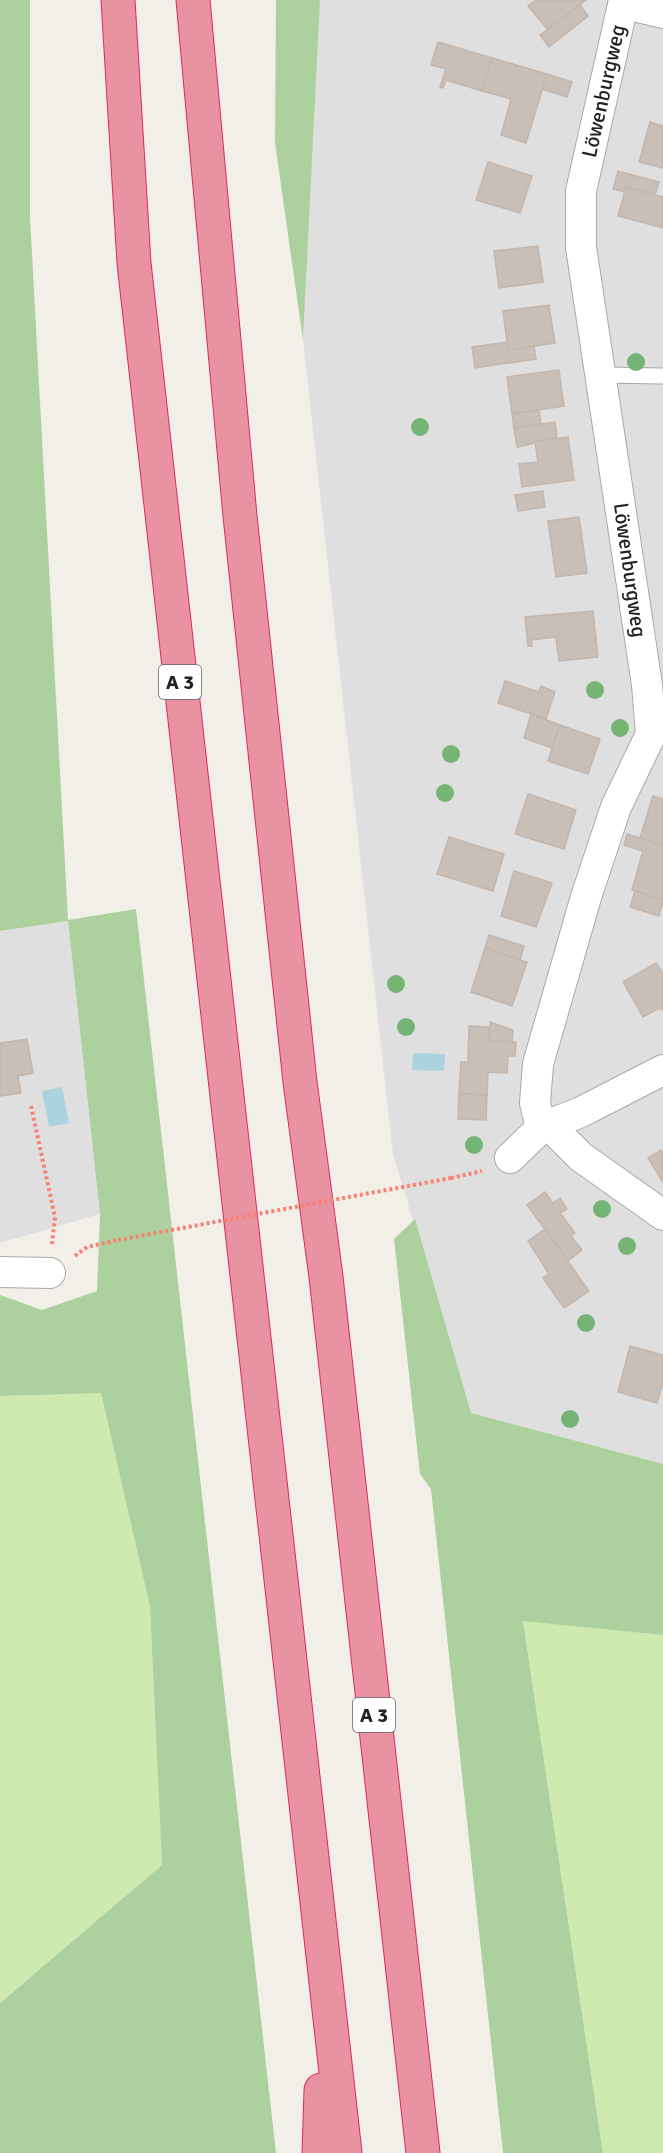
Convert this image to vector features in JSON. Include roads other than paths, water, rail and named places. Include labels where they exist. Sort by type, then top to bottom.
[{"type":"highway","name":"A 3","points":[[118,0],[135,275],[345,2153]]},
{"type":"highway","name":"A 3","points":[[193,0],[240,516],[300,1082],[326,1277],[423,2153]]},
{"type":"highway","points":[[319,2153],[326,1980]]},
{"type":"street","points":[[624,2],[663,13]]},
{"type":"street","name":"Löwenburgweg","points":[[545,1127],[535,1103],[538,1064],[586,897],[616,807],[657,730],[647,685],[581,248],[581,191],[624,2]]},
{"type":"street","points":[[510,1158],[545,1127],[663,1070]]},
{"type":"street","points":[[545,1127],[581,1157],[663,1215]]},
{"type":"street","points":[[0,1272],[50,1273]]},
{"type":"lane","points":[[602,375],[663,376]]},
{"type":"water","points":[[413,1053],[445,1054],[444,1071],[412,1070]]},
{"type":"water","points":[[62,1087],[69,1123],[49,1127],[42,1091]]}]
